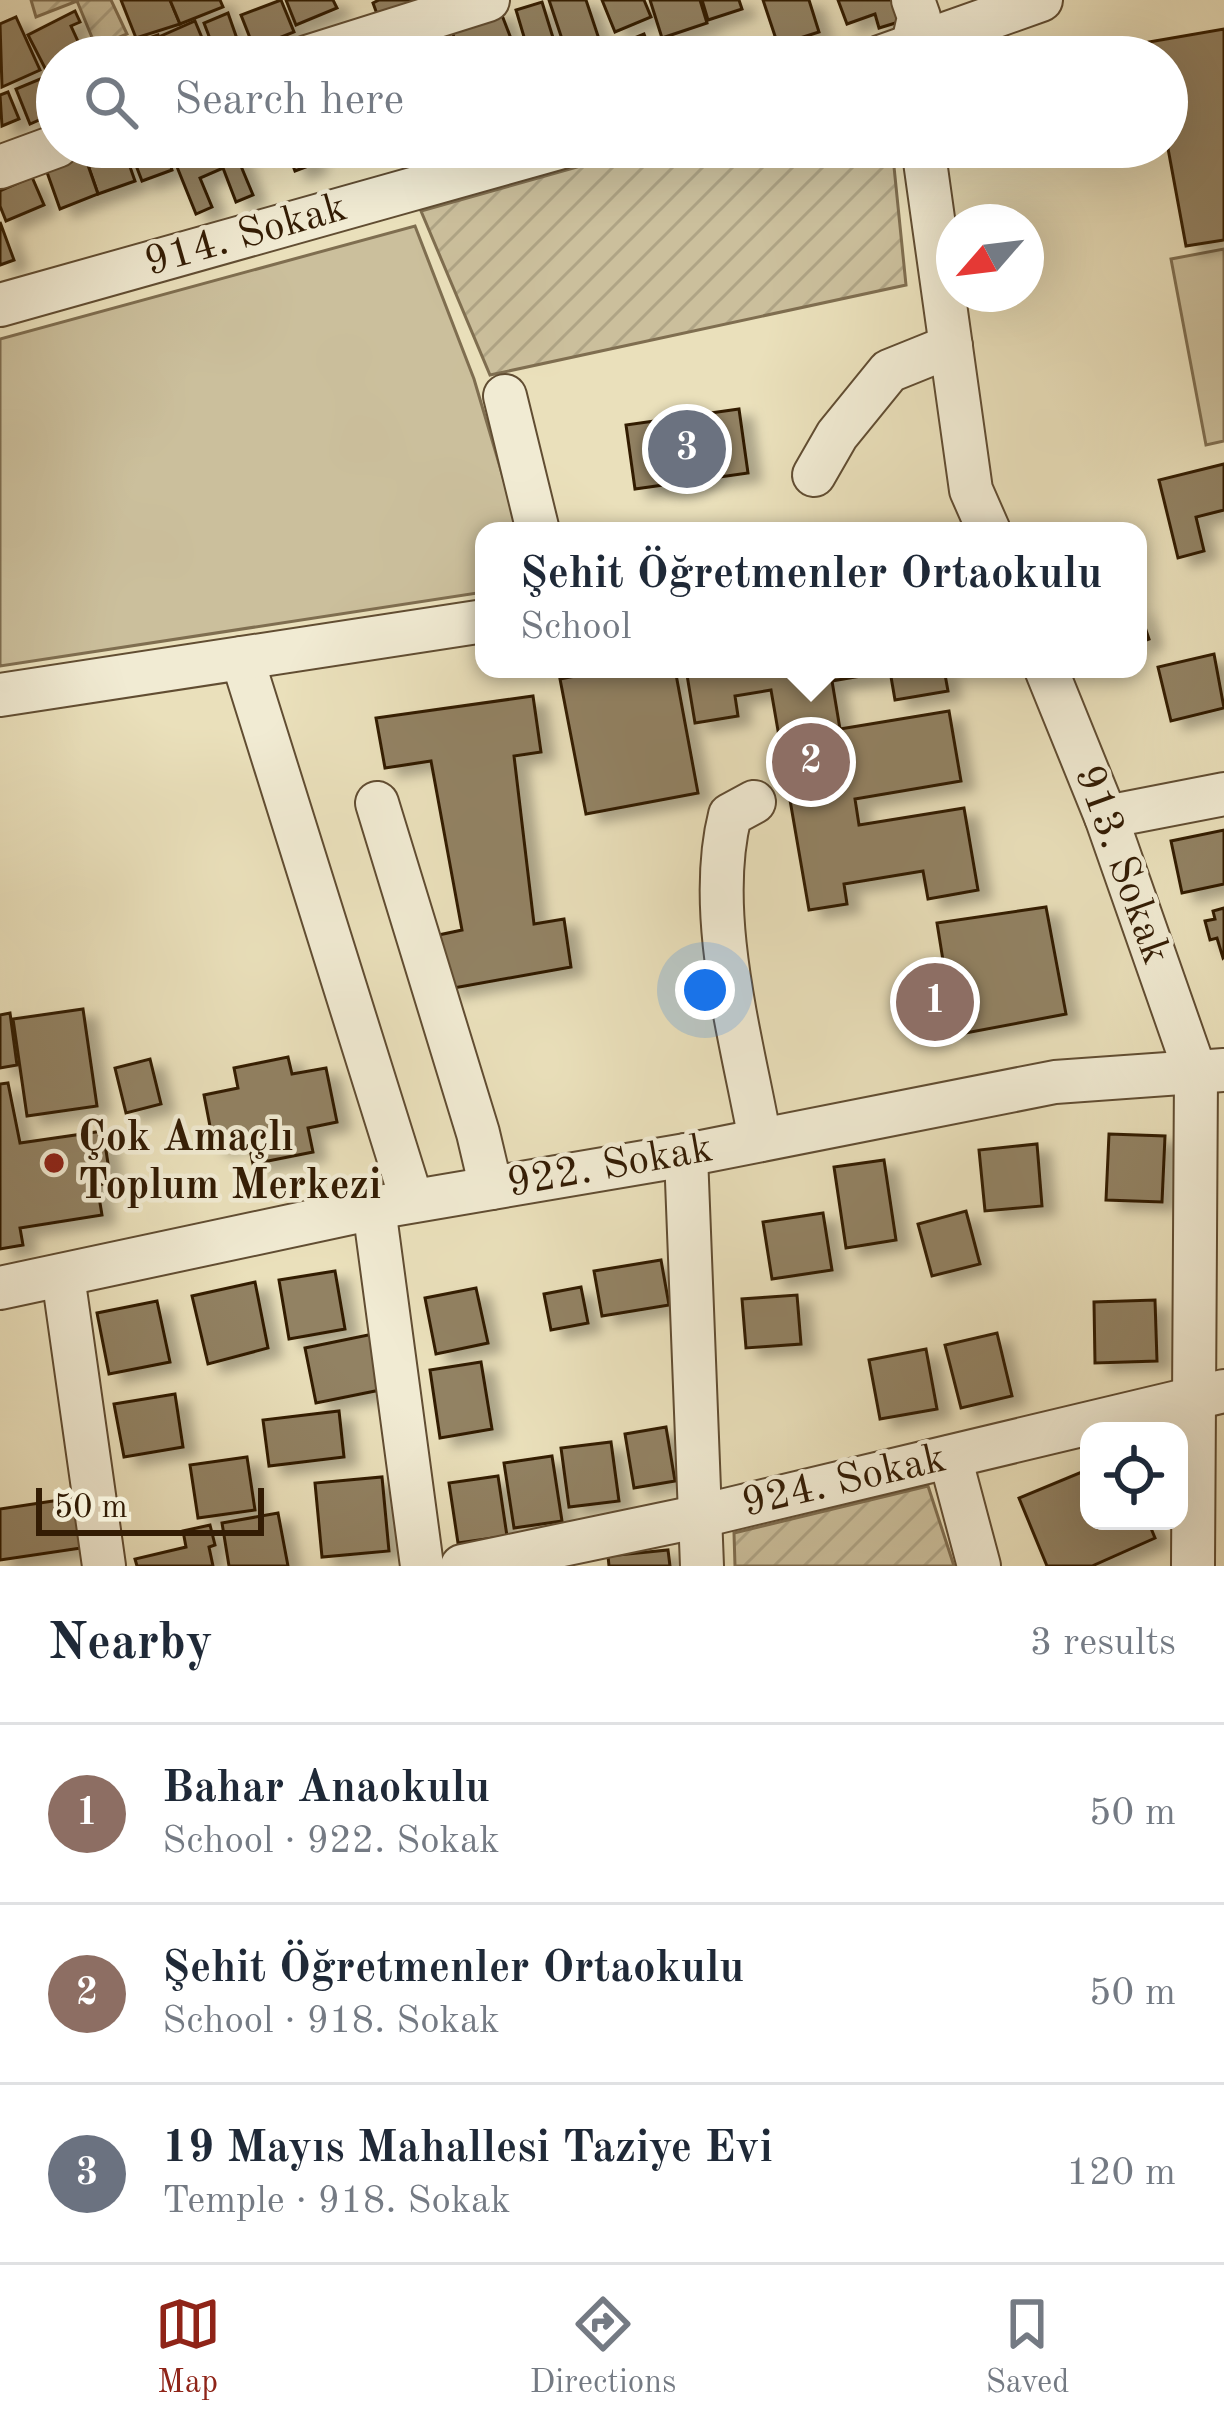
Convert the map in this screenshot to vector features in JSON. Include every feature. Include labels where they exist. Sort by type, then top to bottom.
[{"type":"street","points":[[374,36],[488,0]]},
{"type":"street","points":[[909,36],[919,17],[913,0]]},
{"type":"street","points":[[947,36],[1040,0]]},
{"type":"street","points":[[0,166],[36,153]]},
{"type":"street","name":"914. Sokak","points":[[0,305],[487,168]]},
{"type":"street","points":[[926,168],[971,490],[985,522]]},
{"type":"street","points":[[814,475],[837,435],[889,371],[951,346]]},
{"type":"street","points":[[505,396],[536,522]]},
{"type":"street","points":[[0,695],[475,622]]},
{"type":"street","points":[[242,658],[393,1204],[422,1566]]},
{"type":"street","name":"913. Sokak","points":[[1050,678],[1210,1072],[1208,1395],[1193,1566]]},
{"type":"street","points":[[1106,817],[1224,794]]},
{"type":"street","points":[[754,802],[730,815],[719,856],[728,961],[760,1141]]},
{"type":"street","points":[[377,803],[491,1188]]},
{"type":"street","name":"922. Sokak","points":[[0,1288],[393,1204],[686,1155],[1054,1082],[1210,1072]]},
{"type":"street","points":[[686,1155],[702,1566]]},
{"type":"street","points":[[63,1276],[104,1566]]},
{"type":"street","name":"924. Sokak","points":[[462,1566],[701,1516],[1208,1395]]},
{"type":"street","points":[[950,1457],[979,1566]]},
{"type":"shaded area","points":[[31,0],[111,0],[127,34],[91,36],[77,1],[36,17]]},
{"type":"shaded area","points":[[574,168],[894,168],[906,285],[490,375],[421,211]]},
{"type":"shaded area","points":[[415,226],[474,379],[516,522],[475,522],[475,593],[0,666],[0,339]]},
{"type":"shaded area","points":[[1224,249],[1224,441],[1206,445],[1171,259]]},
{"type":"shaded area","points":[[928,1486],[954,1566],[735,1566],[734,1533]]},
{"type":"building","points":[[121,0],[170,0],[180,24],[135,36]]},
{"type":"building","points":[[170,0],[220,0],[223,7],[180,24]]},
{"type":"building","points":[[281,0],[294,32],[249,36],[241,15]]},
{"type":"building","points":[[286,0],[333,0],[337,8],[296,25]]},
{"type":"building","points":[[413,0],[417,11],[381,25],[373,3]]},
{"type":"building","points":[[549,0],[586,0],[598,36],[561,36]]},
{"type":"building","points":[[602,0],[644,0],[651,17],[615,32]]},
{"type":"building","points":[[650,0],[700,0],[707,23],[661,36]]},
{"type":"building","points":[[702,0],[739,0],[742,9],[708,20]]},
{"type":"building","points":[[763,0],[809,0],[819,32],[775,36]]},
{"type":"building","points":[[838,0],[894,0],[902,21],[879,28],[875,14],[847,24]]},
{"type":"building","points":[[542,2],[553,36],[524,36],[516,10]]},
{"type":"building","points":[[500,10],[510,36],[454,36],[451,29]]},
{"type":"building","points":[[75,11],[80,22],[71,26],[76,36],[36,36],[36,51],[28,35]]},
{"type":"building","points":[[228,13],[236,36],[209,36],[204,23]]},
{"type":"building","points":[[16,17],[36,61],[36,72],[2,87],[0,24]]},
{"type":"building","points":[[195,21],[201,36],[161,36]]},
{"type":"building","points":[[1224,29],[1224,240],[1186,246],[1172,168],[1188,168],[1188,36],[1184,36]]},
{"type":"building","points":[[36,81],[36,121],[30,124],[16,89]]},
{"type":"building","points":[[8,92],[19,119],[2,126],[0,95]]},
{"type":"building","points":[[45,168],[89,168],[98,194],[60,209]]},
{"type":"building","points":[[89,168],[130,168],[135,181],[98,194]]},
{"type":"building","points":[[137,168],[171,168],[172,170],[142,181]]},
{"type":"building","points":[[177,168],[223,168],[200,178],[212,207],[196,214]]},
{"type":"building","points":[[223,168],[242,168],[253,195],[236,202]]},
{"type":"building","points":[[32,177],[44,205],[6,221],[0,191]]},
{"type":"building","points":[[0,222],[14,260],[0,265]]},
{"type":"building","points":[[739,409],[748,473],[635,489],[626,425]]},
{"type":"building","points":[[1224,464],[1224,510],[1196,517],[1204,551],[1178,558],[1159,480]]},
{"type":"building","points":[[1214,654],[1224,708],[1171,721],[1158,667]]},
{"type":"building","points":[[677,678],[698,793],[586,814],[560,679]]},
{"type":"building","points":[[688,678],[849,678],[832,681],[840,729],[949,711],[961,781],[855,799],[859,825],[964,808],[978,890],[928,899],[923,871],[844,884],[847,904],[809,910],[771,690],[735,696],[738,716],[695,723]]},
{"type":"building","points":[[891,678],[946,678],[948,691],[895,700]]},
{"type":"building","points":[[533,696],[541,752],[514,756],[534,924],[564,919],[571,967],[448,989],[434,936],[462,930],[431,761],[385,768],[376,718]]},
{"type":"building","points":[[1224,830],[1224,884],[1182,893],[1171,841]]},
{"type":"building","points":[[1046,907],[1066,1014],[955,1035],[937,923]]},
{"type":"building","points":[[1224,908],[1223,958],[1217,938],[1210,940],[1205,921],[1215,919],[1213,911]]},
{"type":"building","points":[[83,1009],[97,1106],[27,1116],[13,1019]]},
{"type":"building","points":[[10,1013],[17,1065],[0,1068],[0,1015]]},
{"type":"building","points":[[288,1057],[292,1074],[326,1068],[337,1122],[308,1128],[313,1152],[253,1164],[248,1140],[214,1147],[204,1095],[238,1088],[234,1068]]},
{"type":"building","points":[[150,1059],[161,1104],[126,1113],[115,1068]]},
{"type":"building","name":"Çok Amaçlı Toplum Merkezi","points":[[8,1083],[20,1143],[103,1131],[111,1183],[97,1185],[102,1215],[20,1228],[23,1245],[0,1249],[0,1084]]},
{"type":"building","points":[[1109,1134],[1165,1136],[1162,1202],[1106,1200]]},
{"type":"building","points":[[1037,1144],[1042,1206],[985,1211],[979,1150]]},
{"type":"building","points":[[884,1160],[896,1240],[846,1248],[834,1167]]},
{"type":"building","points":[[966,1211],[980,1264],[932,1276],[918,1224]]},
{"type":"building","points":[[823,1213],[832,1270],[772,1279],[763,1222]]},
{"type":"building","points":[[661,1260],[669,1305],[602,1316],[594,1271]]},
{"type":"building","points":[[335,1271],[345,1329],[289,1339],[279,1280]]},
{"type":"building","points":[[255,1282],[268,1348],[208,1364],[192,1296]]},
{"type":"building","points":[[581,1287],[588,1323],[551,1330],[544,1294]]},
{"type":"building","points":[[476,1288],[488,1343],[436,1354],[425,1298]]},
{"type":"building","points":[[797,1295],[801,1344],[746,1348],[742,1299]]},
{"type":"building","points":[[1155,1300],[1157,1361],[1095,1363],[1094,1302]]},
{"type":"building","points":[[157,1301],[170,1362],[109,1374],[97,1313]]},
{"type":"building","points":[[997,1333],[1012,1396],[961,1408],[945,1345]]},
{"type":"building","points":[[373,1334],[385,1389],[316,1403],[305,1348]]},
{"type":"building","points":[[926,1349],[937,1409],[880,1419],[869,1360]]},
{"type":"building","points":[[481,1362],[492,1429],[440,1438],[430,1370]]},
{"type":"building","points":[[175,1394],[183,1447],[124,1457],[114,1404]]},
{"type":"building","points":[[339,1411],[344,1457],[269,1466],[263,1420]]},
{"type":"building","points":[[666,1427],[675,1481],[634,1488],[625,1434]]},
{"type":"building","points":[[611,1442],[619,1501],[569,1507],[561,1448]]},
{"type":"building","points":[[552,1456],[562,1521],[514,1528],[504,1463]]},
{"type":"building","points":[[247,1457],[255,1510],[198,1518],[190,1465]]},
{"type":"building","points":[[1080,1473],[1080,1530],[1152,1530],[1155,1538],[1092,1566],[1047,1566],[1019,1498]]},
{"type":"building","points":[[498,1476],[507,1536],[458,1543],[449,1483]]},
{"type":"building","points":[[382,1477],[389,1551],[322,1557],[315,1483]]},
{"type":"building","points":[[73,1498],[81,1548],[0,1560],[0,1509]]},
{"type":"building","points":[[278,1513],[288,1566],[229,1566],[222,1523]]},
{"type":"building","points":[[210,1525],[213,1566],[137,1566],[135,1559],[186,1547],[183,1531]]},
{"type":"building","points":[[668,1550],[670,1566],[609,1566],[608,1556]]},
{"type":"place","name":"19 Mayıs Mahallesi Taziye Evi","points":[[687,449]]},
{"type":"place","name":"Şehit Öğretmenler Ortaokulu","points":[[811,762]]},
{"type":"place","name":"Bahar Anaokulu","points":[[935,1002]]},
{"type":"place","name":"Çok Amaçlı Toplum Merkezi","points":[[54,1163]]}]
